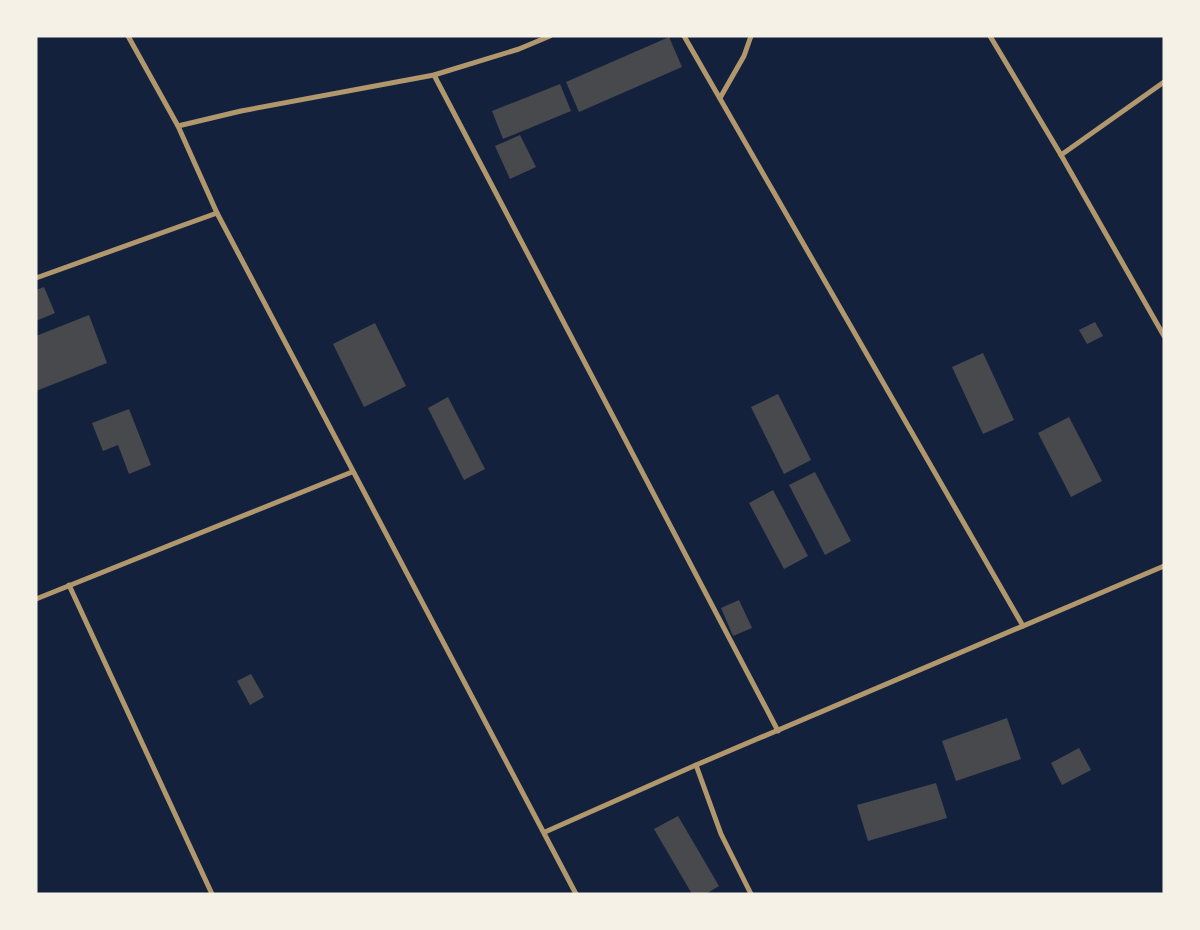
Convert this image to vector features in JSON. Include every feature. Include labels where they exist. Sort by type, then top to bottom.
[{"type":"street","points":[[128,36],[178,126],[217,213],[352,472],[545,832],[576,894]]},
{"type":"street","points":[[178,126],[241,111],[434,75],[519,50],[550,36]]},
{"type":"street","points":[[684,36],[1023,626]]},
{"type":"street","points":[[720,98],[744,56],[751,36]]},
{"type":"street","points":[[990,36],[1061,155],[1164,336]]},
{"type":"street","points":[[434,75],[778,731]]},
{"type":"street","points":[[1061,155],[1164,82]]},
{"type":"street","points":[[36,278],[217,213]]},
{"type":"street","points":[[36,599],[352,472]]},
{"type":"street","points":[[545,832],[696,765],[1164,566]]},
{"type":"street","points":[[69,585],[212,894]]},
{"type":"street","points":[[696,765],[721,834],[751,894]]},
{"type":"building","points":[[669,37],[682,67],[579,112],[566,82]]},
{"type":"building","points":[[560,84],[571,111],[503,139],[492,111]]},
{"type":"building","points":[[520,135],[536,167],[510,179],[495,146]]},
{"type":"building","points":[[44,287],[55,313],[36,321],[36,290]]},
{"type":"building","points":[[89,315],[107,363],[36,391],[36,336]]},
{"type":"building","points":[[1095,322],[1103,336],[1087,344],[1079,330]]},
{"type":"building","points":[[375,323],[406,386],[364,407],[333,344]]},
{"type":"building","points":[[983,353],[1014,420],[983,434],[952,367]]},
{"type":"building","points":[[778,394],[811,460],[784,474],[751,407]]},
{"type":"building","points":[[448,397],[485,469],[464,480],[428,408]]},
{"type":"building","points":[[129,409],[151,465],[129,474],[118,445],[103,451],[92,423]]},
{"type":"building","points":[[1069,417],[1102,481],[1071,497],[1038,433]]},
{"type":"building","points":[[815,472],[851,541],[825,555],[789,485]]},
{"type":"building","points":[[773,490],[808,556],[784,569],[749,503]]},
{"type":"building","points":[[739,600],[752,628],[733,636],[721,608]]},
{"type":"building","points":[[251,674],[264,697],[250,705],[237,681]]},
{"type":"building","points":[[1007,718],[1021,759],[956,781],[942,741]]},
{"type":"building","points":[[1079,748],[1091,770],[1062,785],[1051,763]]},
{"type":"building","points":[[936,783],[947,818],[868,841],[857,805]]},
{"type":"building","points":[[678,816],[719,886],[706,894],[692,894],[654,829]]}]
